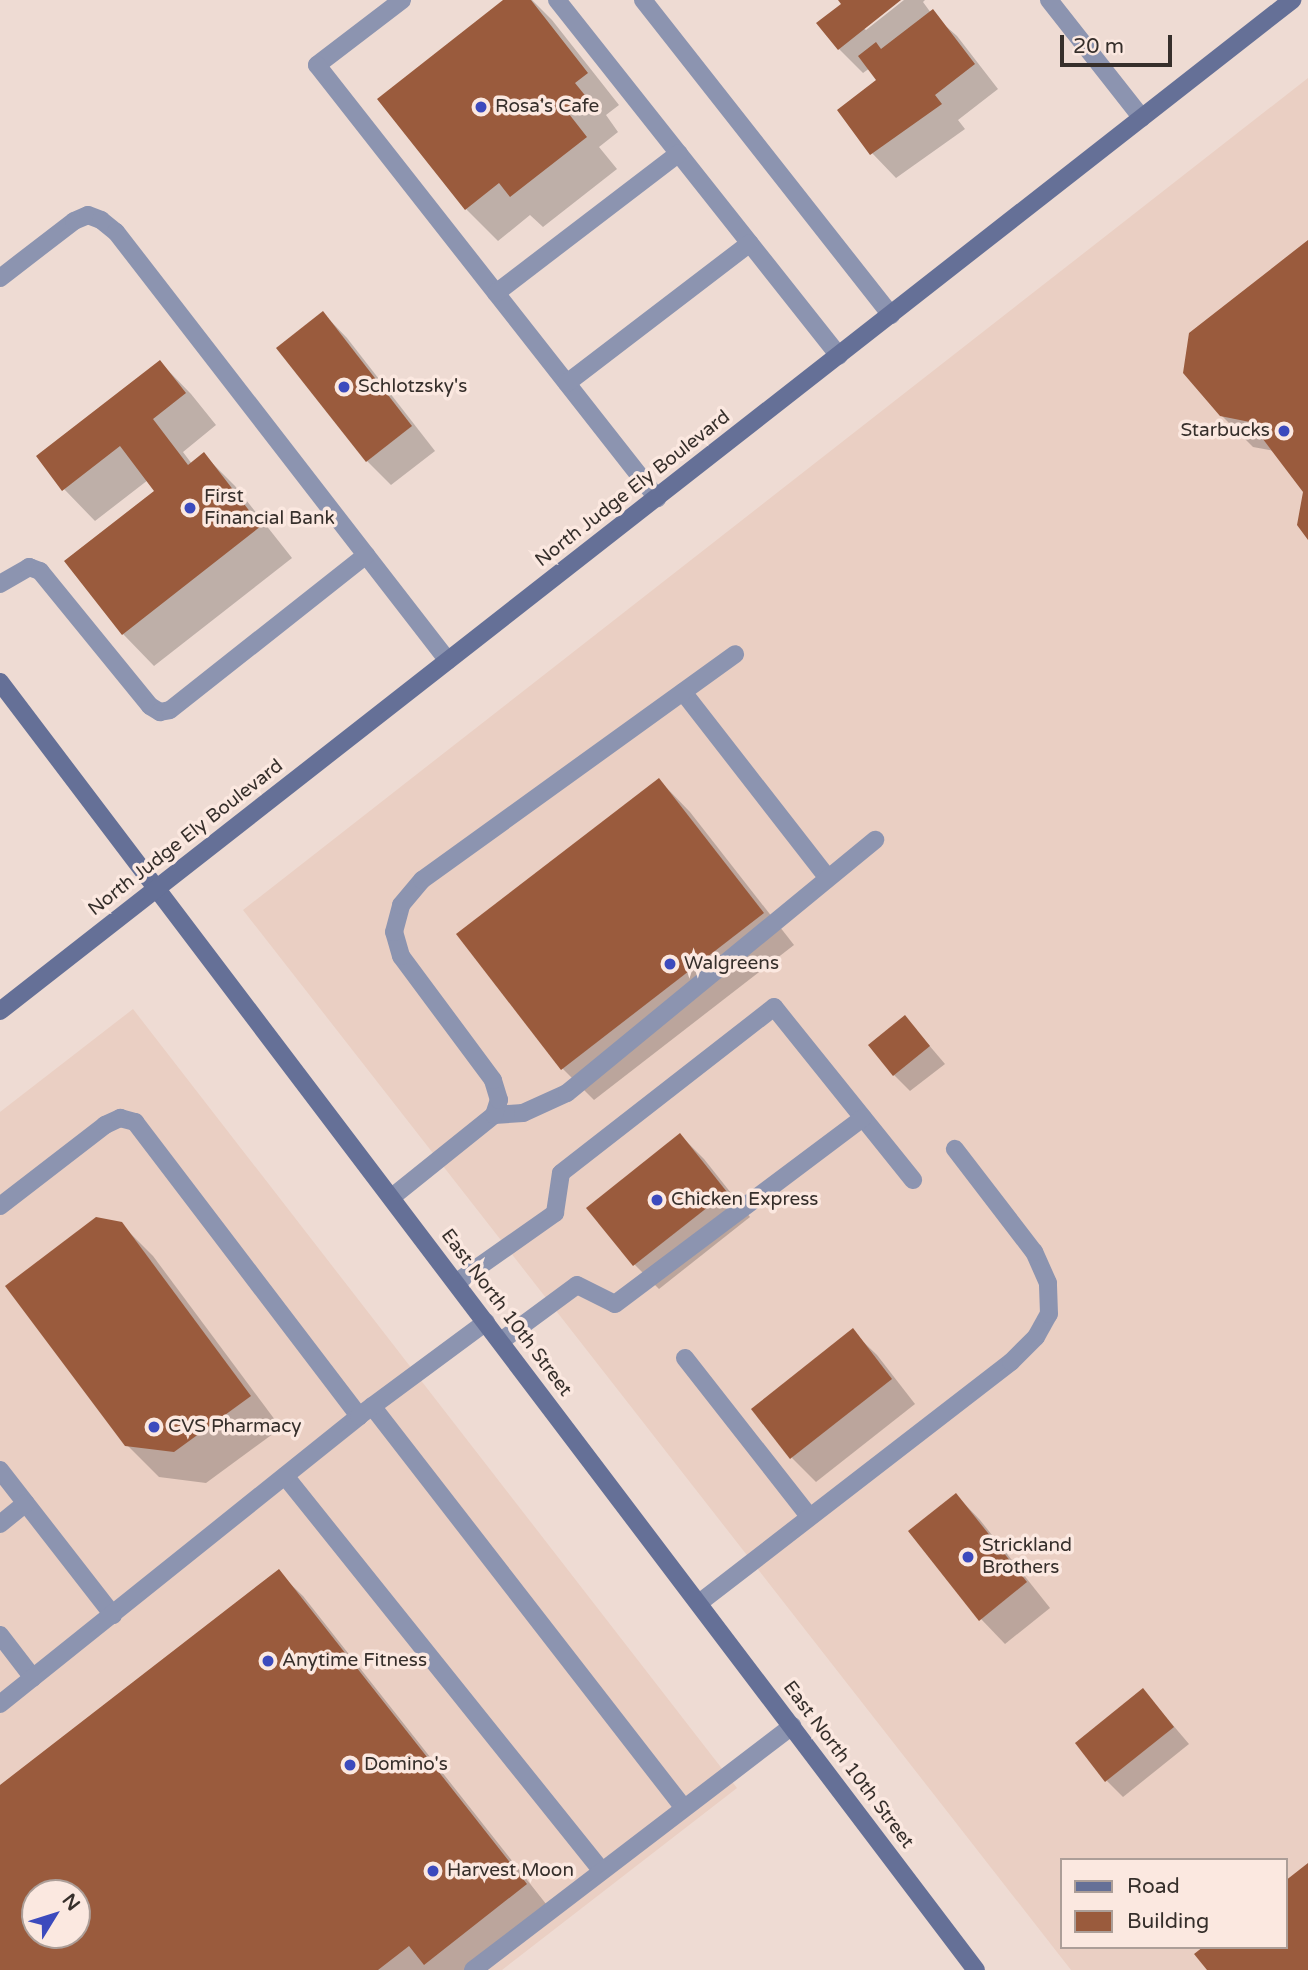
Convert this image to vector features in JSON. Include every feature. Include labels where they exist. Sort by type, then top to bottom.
[{"type":"main road","name":"North Judge Ely Boulevard","points":[[0,1011],[1292,0]]},
{"type":"main road","name":"East North 10th Street","points":[[0,682],[158,887],[976,1970]]},
{"type":"street","points":[[402,0],[317,65],[657,498]]},
{"type":"street","points":[[558,0],[839,356]]},
{"type":"street","points":[[643,0],[891,315]]},
{"type":"street","points":[[1049,0],[1142,118]]},
{"type":"street","points":[[496,293],[679,153]]},
{"type":"street","points":[[0,278],[74,221],[88,215],[101,220],[116,232],[448,661]]},
{"type":"street","points":[[567,383],[750,243]]},
{"type":"street","points":[[0,584],[29,567],[40,570],[150,706],[160,712],[170,710],[366,555]]},
{"type":"street","points":[[392,1197],[494,1115],[499,1100],[493,1080],[401,956],[394,932],[401,905],[422,880],[735,654]]},
{"type":"street","points":[[683,692],[827,877]]},
{"type":"street","points":[[494,1115],[523,1113],[567,1093],[875,840]]},
{"type":"street","points":[[457,1282],[555,1213],[561,1173],[774,1007],[913,1181]]},
{"type":"street","points":[[0,1206],[105,1125],[120,1118],[135,1122],[683,1807]]},
{"type":"street","points":[[500,1341],[577,1285],[615,1304],[863,1118]]},
{"type":"street","points":[[699,1603],[1011,1362],[1036,1337],[1049,1314],[1048,1283],[1034,1252],[955,1149]]},
{"type":"street","points":[[0,1704],[365,1411],[486,1322]]},
{"type":"street","points":[[684,1358],[809,1516]]},
{"type":"street","points":[[0,1469],[113,1615]]},
{"type":"street","points":[[285,1476],[601,1870]]},
{"type":"street","points":[[0,1524],[26,1503]]},
{"type":"street","points":[[0,1635],[33,1678]]},
{"type":"street","points":[[473,1970],[792,1726]]},
{"type":"shaded area","points":[[1308,78],[1308,1970],[1071,1970],[243,910]]},
{"type":"shaded area","points":[[133,1009],[737,1788],[502,1970],[0,1970],[0,1112]]},
{"type":"building","name":"Rosa's Cafe","points":[[503,0],[531,0],[588,73],[575,83],[588,99],[569,114],[587,137],[510,197],[499,183],[465,210],[377,99]]},
{"type":"building","points":[[838,0],[901,0],[838,50],[816,23],[841,4]]},
{"type":"building","points":[[933,9],[975,64],[935,95],[942,104],[870,155],[837,110],[876,80],[858,56],[876,42],[881,49]]},
{"type":"building","points":[[1308,240],[1308,540],[1297,525],[1303,492],[1250,422],[1220,416],[1183,373],[1189,333]]},
{"type":"building","name":"Schlotzsky's","points":[[323,311],[412,426],[366,462],[276,348]]},
{"type":"building","name":"First Financial Bank","points":[[160,360],[186,393],[153,419],[188,465],[204,452],[261,526],[122,635],[64,561],[154,491],[120,446],[62,491],[36,456]]},
{"type":"building","name":"Walgreens","points":[[659,778],[764,913],[561,1070],[456,934]]},
{"type":"building","points":[[905,1015],[930,1046],[893,1076],[868,1045]]},
{"type":"building","name":"Chicken Express","points":[[680,1133],[727,1192],[633,1266],[586,1208]]},
{"type":"building","name":"CVS Pharmacy","points":[[96,1217],[122,1222],[251,1396],[174,1452],[125,1446],[5,1286]]},
{"type":"building","points":[[853,1328],[892,1379],[790,1459],[751,1409]]},
{"type":"building","name":"Strickland Brothers","points":[[956,1493],[1027,1582],[979,1621],[908,1531]]},
{"type":"building","points":[[279,1569],[527,1884],[424,1965],[409,1946],[378,1970],[0,1970],[0,1785]]},
{"type":"building","points":[[1143,1688],[1174,1727],[1105,1782],[1075,1743]]},
{"type":"building","points":[[1308,1863],[1308,1970],[1207,1970],[1194,1954],[1200,1949],[1287,1949],[1287,1879]]},
{"type":"place","name":"Rosa's Cafe","points":[[481,107]]},
{"type":"place","name":"Schlotzsky's","points":[[344,387]]},
{"type":"place","name":"Starbucks","points":[[1284,431]]},
{"type":"place","name":"First Financial Bank","points":[[190,508]]},
{"type":"place","name":"Walgreens","points":[[670,964]]},
{"type":"place","name":"Chicken Express","points":[[657,1200]]},
{"type":"place","name":"CVS Pharmacy","points":[[154,1427]]},
{"type":"place","name":"Strickland Brothers","points":[[968,1557]]},
{"type":"place","name":"Anytime Fitness","points":[[268,1661]]},
{"type":"place","name":"Domino's","points":[[350,1765]]},
{"type":"place","name":"Harvest Moon","points":[[433,1871]]}]
